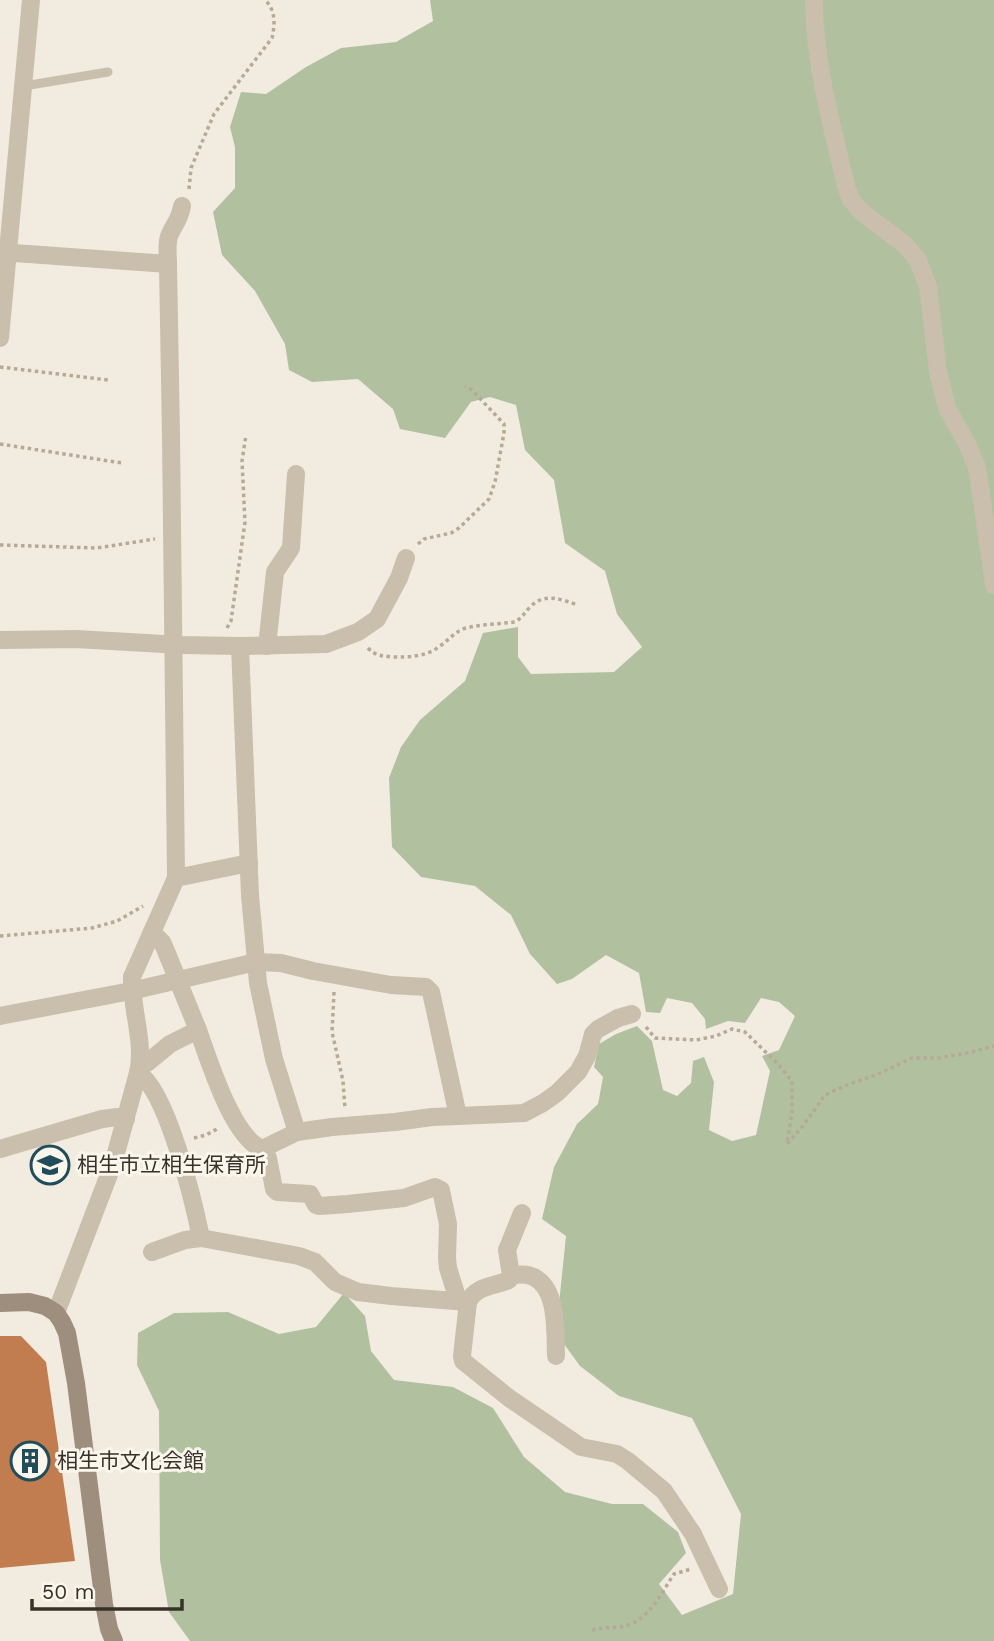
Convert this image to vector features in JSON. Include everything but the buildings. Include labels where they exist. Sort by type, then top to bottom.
[{"type":"street","points":[[0,338],[4,252],[32,0]]},
{"type":"street","points":[[814,0],[818,62],[849,193],[863,213],[904,244],[918,260],[928,287],[937,371],[947,408],[978,467],[994,585]]},
{"type":"street","points":[[56,1313],[113,1164],[139,1068],[141,1045],[131,991],[132,977],[176,878],[168,240],[179,221],[182,206]]},
{"type":"street","points":[[4,252],[168,264]]},
{"type":"street","points":[[267,646],[275,572],[291,548],[296,474]]},
{"type":"street","points":[[0,640],[76,639],[219,646],[326,644],[358,632],[377,619],[407,558]]},
{"type":"street","points":[[240,646],[249,863],[258,984],[274,1059],[297,1132]]},
{"type":"street","points":[[176,878],[249,863]]},
{"type":"street","points":[[152,933],[162,942],[235,1120],[254,1146],[262,1149],[268,1157],[274,1189],[277,1192],[310,1194],[319,1206],[404,1198],[435,1187],[442,1190],[448,1224],[447,1258],[463,1301],[463,1361],[509,1398],[581,1447],[617,1454],[663,1491],[692,1534],[719,1589]]},
{"type":"street","points":[[0,1016],[131,991],[256,962],[281,963],[391,985],[426,987],[431,992],[458,1116]]},
{"type":"street","points":[[262,1149],[297,1132],[347,1125],[432,1116],[524,1113],[557,1093],[578,1072],[587,1056],[593,1034],[598,1029],[632,1014]]},
{"type":"street","points":[[139,1068],[170,1044],[198,1030]]},
{"type":"street","points":[[139,1068],[166,1113],[193,1200],[201,1238]]},
{"type":"street","points":[[0,1149],[102,1119],[126,1119]]},
{"type":"street","points":[[152,1252],[185,1240],[201,1238],[299,1256],[315,1262],[335,1282],[358,1292],[391,1297],[463,1301],[477,1290],[509,1280],[511,1275],[508,1251],[522,1213]]},
{"type":"street","points":[[511,1275],[526,1274],[537,1279],[547,1291],[554,1308],[556,1356]]},
{"type":"street","points":[[0,1303],[29,1302],[45,1306],[56,1313],[62,1322],[70,1344],[104,1604],[114,1641]]},
{"type":"lane","points":[[24,86],[108,72]]},
{"type":"path","points":[[182,206],[187,202],[191,168],[208,124],[272,38],[275,25],[270,5],[265,0]]},
{"type":"path","points":[[0,367],[108,380]]},
{"type":"path","points":[[407,558],[413,548],[425,539],[460,528],[489,499],[495,482],[504,424],[465,386]]},
{"type":"path","points":[[219,646],[231,621],[245,522],[242,461],[246,435]]},
{"type":"path","points":[[0,444],[122,463]]},
{"type":"path","points":[[0,545],[97,548],[173,536]]},
{"type":"path","points":[[358,632],[373,653],[384,657],[410,657],[439,648],[456,632],[465,628],[515,622],[533,604],[544,598],[552,597],[578,605]]},
{"type":"path","points":[[0,936],[92,928],[117,921],[145,905],[163,906]]},
{"type":"path","points":[[335,975],[332,1032],[343,1081],[347,1125]]},
{"type":"path","points":[[632,1014],[639,1017],[655,1038],[696,1040],[716,1037],[732,1029],[745,1032],[778,1064],[792,1082],[792,1111],[787,1144],[825,1096],[847,1085],[912,1058],[940,1058],[994,1046]]},
{"type":"path","points":[[175,1144],[206,1135],[235,1120]]},
{"type":"path","points":[[592,1630],[606,1626],[620,1627],[648,1614],[674,1574],[694,1569],[705,1562]]},
{"type":"green space","points":[[430,0],[994,0],[994,1641],[190,1641],[169,1612],[160,1560],[159,1411],[137,1365],[138,1333],[174,1313],[228,1312],[279,1334],[316,1327],[344,1293],[365,1316],[371,1351],[394,1380],[453,1387],[493,1408],[524,1457],[565,1492],[612,1504],[643,1504],[678,1532],[686,1553],[659,1584],[682,1615],[733,1594],[741,1514],[692,1418],[619,1396],[580,1366],[556,1333],[566,1236],[542,1219],[554,1167],[577,1124],[598,1104],[603,1077],[594,1067],[599,1044],[637,1026],[652,1041],[663,1090],[677,1096],[691,1083],[693,1061],[704,1057],[714,1082],[709,1130],[732,1141],[756,1135],[770,1071],[762,1056],[779,1050],[795,1016],[779,1002],[761,998],[745,1023],[728,1021],[706,1029],[705,1019],[692,1003],[667,998],[660,1013],[646,1012],[639,973],[606,955],[572,979],[557,984],[530,954],[511,915],[475,886],[421,877],[392,847],[389,778],[401,747],[420,720],[465,681],[483,633],[518,627],[518,657],[531,674],[614,672],[642,647],[617,614],[605,571],[565,543],[554,480],[525,450],[516,405],[490,397],[471,402],[445,438],[400,429],[393,409],[358,379],[312,382],[289,370],[285,344],[255,291],[222,255],[213,212],[235,188],[235,147],[230,127],[241,92],[266,94],[306,67],[341,48],[396,42],[433,21]]},
{"type":"place","name":"相生市立相生保育所","points":[[50,1165]]},
{"type":"place","name":"相生市文化会館","points":[[30,1461]]}]
